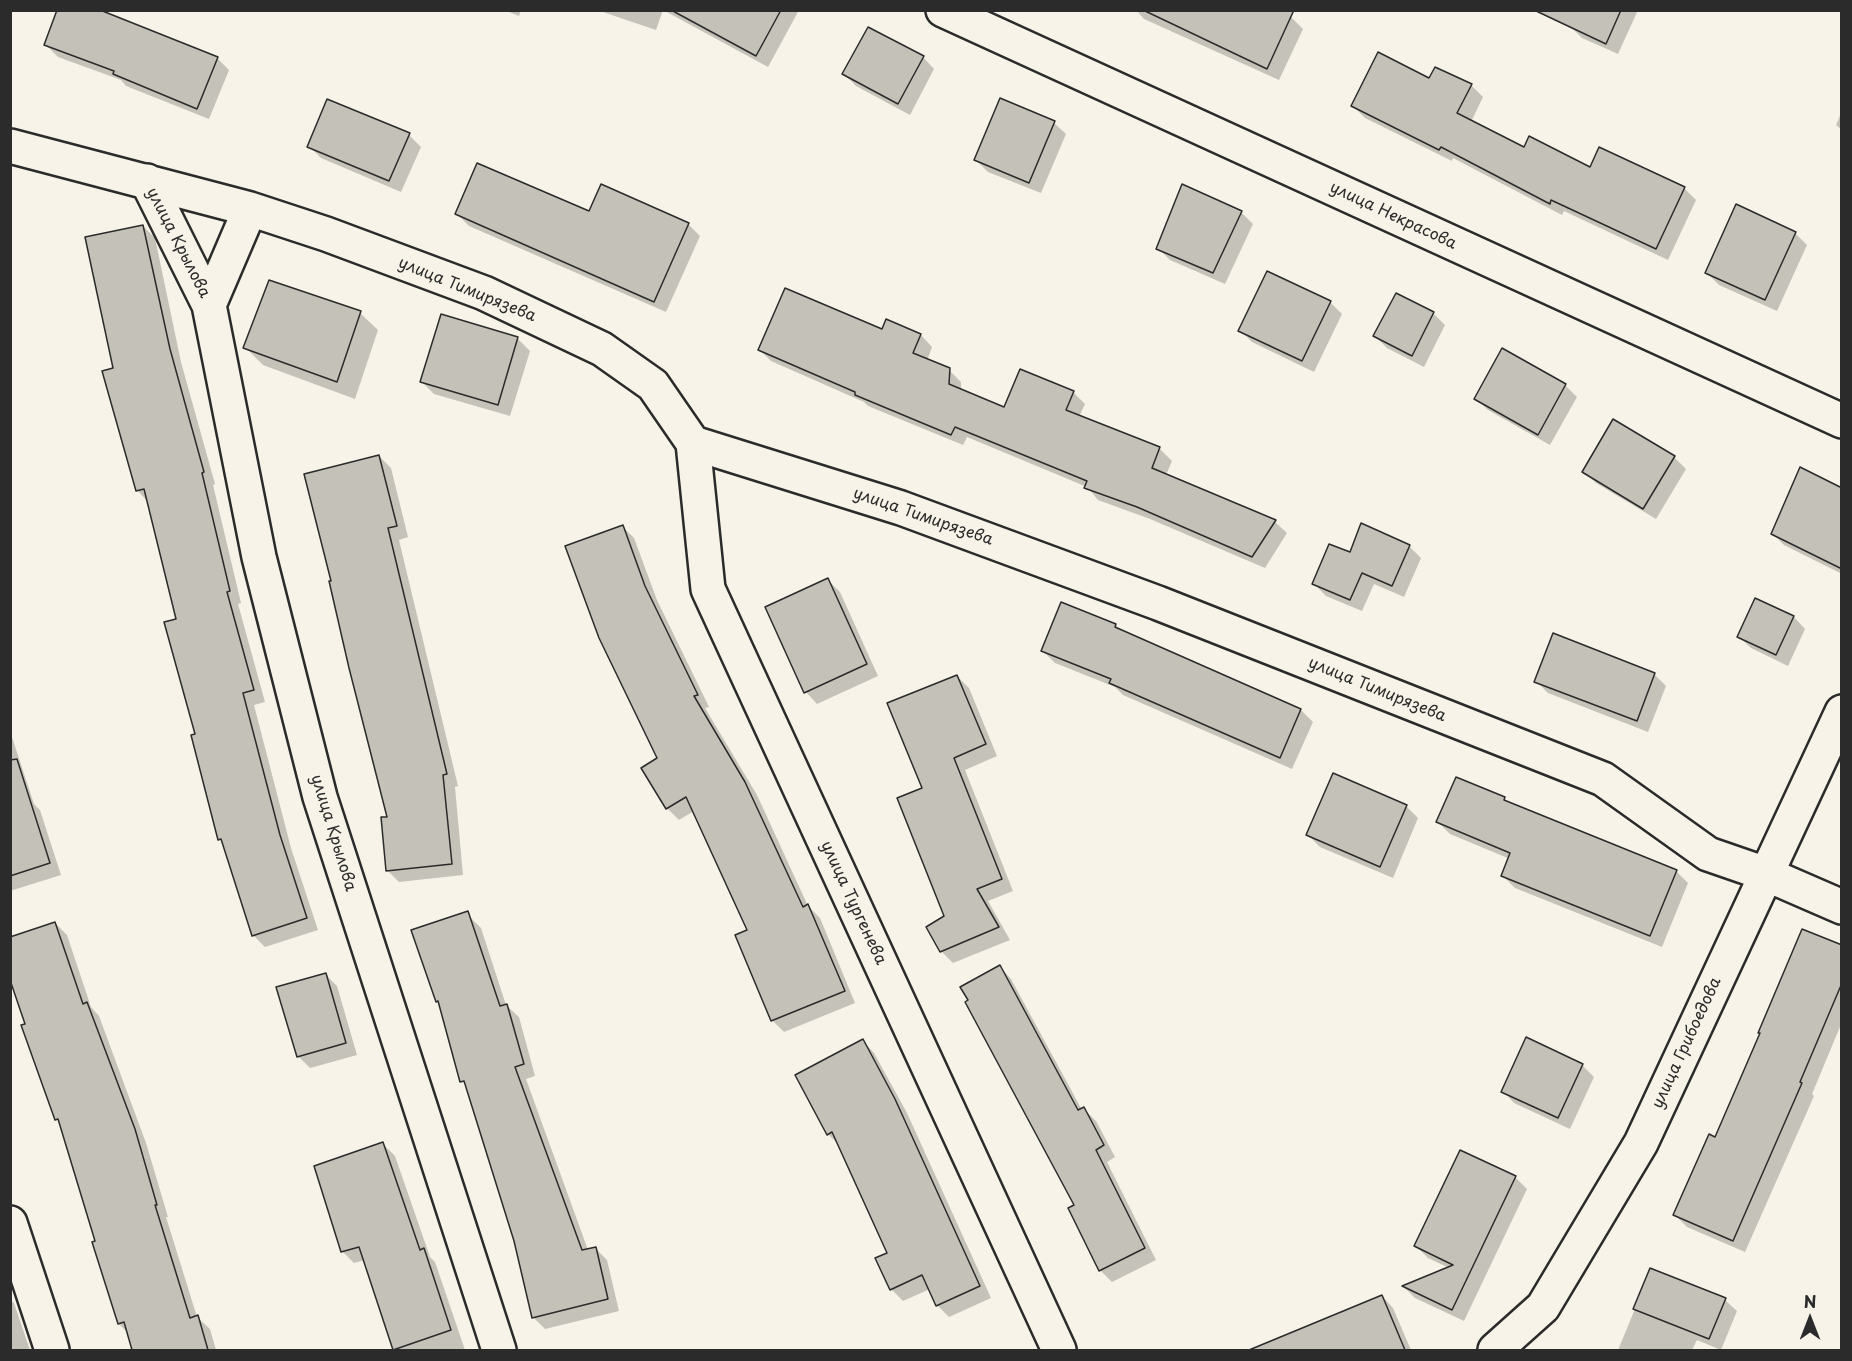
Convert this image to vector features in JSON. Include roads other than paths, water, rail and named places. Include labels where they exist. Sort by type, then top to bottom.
[{"type":"street","name":"улица Некрасова","points":[[944,10],[1842,421]]},
{"type":"street","name":"улица Тимирязева","points":[[10,146],[250,209],[326,234],[484,293],[602,349],[652,386],[693,443],[901,507],[1158,603],[1603,779],[1708,854],[1766,874],[1842,907]]},
{"type":"street","name":"улица Крылова","points":[[147,181],[209,305],[259,557],[320,797],[499,1350]]},
{"type":"street","name":"улица Крылова","points":[[209,305],[250,209]]},
{"type":"street","name":"улица Тургенева","points":[[693,443],[708,589],[1059,1350]]},
{"type":"street","name":"улица Грибоедова","points":[[1495,1350],[1543,1307],[1641,1143],[1842,712]]},
{"type":"street","points":[[10,1223],[52,1350]]}]
